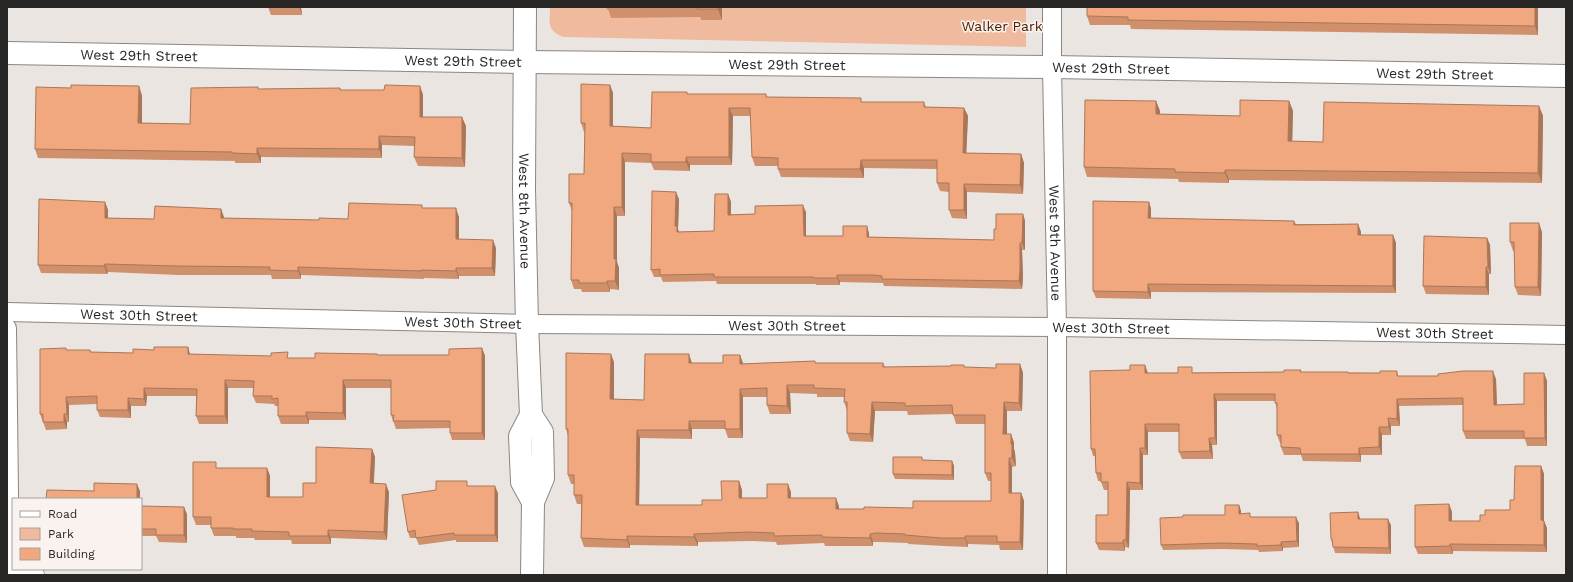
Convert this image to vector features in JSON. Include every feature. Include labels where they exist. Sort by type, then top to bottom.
[{"type":"street","name":"West 8th Avenue","points":[[525,7],[524,189],[527,324],[532,415],[520,436],[522,482],[533,502],[532,575]]},
{"type":"street","name":"West 9th Avenue","points":[[1052,7],[1057,327],[1057,575]]},
{"type":"street","name":"West 29th Street","points":[[7,53],[525,62],[1052,67],[1566,76]]},
{"type":"street","name":"West 30th Street","points":[[7,312],[527,324],[1057,327],[1566,335]]},
{"type":"street","points":[[7,328],[9,575],[35,575]]},
{"type":"green space","name":"Walker Park","points":[[550,7],[1026,7],[1026,47],[563,37],[551,28]]},
{"type":"building","points":[[697,7],[718,7],[718,9],[697,9]]},
{"type":"building","points":[[1087,7],[1535,7],[1535,26],[1128,20],[1128,17],[1087,16]]},
{"type":"building","points":[[581,84],[610,85],[610,126],[651,128],[652,92],[687,92],[687,94],[766,94],[766,97],[861,98],[861,102],[924,102],[924,107],[964,108],[963,153],[1021,154],[1020,185],[964,184],[964,210],[949,210],[949,183],[937,183],[937,160],[861,160],[860,169],[778,169],[778,158],[752,157],[750,108],[729,108],[729,157],[686,157],[686,162],[651,162],[651,154],[622,153],[622,207],[614,207],[614,259],[616,259],[615,281],[607,281],[607,283],[579,283],[579,280],[571,280],[572,203],[569,203],[569,174],[584,174],[585,123],[581,123]]},
{"type":"building","points":[[71,85],[139,86],[138,123],[190,124],[191,88],[258,87],[258,89],[340,88],[340,90],[384,90],[385,85],[420,86],[420,117],[462,117],[462,158],[414,157],[415,137],[379,136],[379,149],[257,148],[257,154],[232,152],[35,149],[36,87],[71,88]]},
{"type":"building","points":[[1085,100],[1156,101],[1156,114],[1240,116],[1240,100],[1289,101],[1288,141],[1323,142],[1324,102],[1539,106],[1538,173],[1225,170],[1225,173],[1175,172],[1175,169],[1084,167]]},
{"type":"building","points":[[652,191],[676,192],[675,226],[677,226],[677,232],[714,231],[715,194],[728,194],[728,215],[755,214],[755,206],[803,205],[804,236],[843,236],[843,226],[867,226],[867,237],[994,240],[996,214],[1023,214],[1022,243],[1020,243],[1019,281],[882,279],[882,276],[874,275],[837,275],[837,278],[814,278],[714,277],[714,274],[660,275],[660,269],[651,270]]},
{"type":"building","points":[[39,199],[105,202],[105,218],[154,219],[155,206],[221,209],[221,218],[319,220],[319,218],[348,219],[349,203],[422,205],[422,208],[456,208],[456,239],[493,240],[492,268],[456,268],[456,271],[421,271],[298,267],[298,271],[269,270],[270,267],[105,264],[104,266],[38,265]]},
{"type":"building","points":[[1093,201],[1149,202],[1148,218],[1294,221],[1294,225],[1358,224],[1358,235],[1393,235],[1393,286],[1148,284],[1148,292],[1093,291]]},
{"type":"building","points":[[1510,223],[1539,223],[1538,287],[1515,287],[1514,242],[1510,242]]},
{"type":"building","points":[[1424,236],[1487,238],[1488,267],[1486,267],[1486,287],[1423,286]]},
{"type":"building","points":[[154,347],[188,347],[188,354],[271,356],[271,353],[288,352],[287,358],[315,358],[315,353],[449,355],[449,349],[482,348],[482,433],[450,433],[450,421],[393,421],[394,415],[391,415],[391,380],[343,380],[343,413],[306,412],[306,416],[278,416],[278,398],[272,399],[272,396],[253,396],[254,381],[225,380],[225,416],[196,416],[197,389],[144,388],[144,399],[128,398],[128,410],[97,410],[97,396],[66,397],[67,414],[64,414],[64,422],[43,422],[43,414],[40,414],[40,349],[66,348],[66,350],[90,350],[90,352],[133,353],[133,349],[154,350]]},
{"type":"building","points":[[566,353],[611,354],[610,399],[644,400],[645,354],[689,354],[689,363],[723,363],[723,355],[740,355],[740,364],[815,361],[815,363],[883,363],[883,367],[964,365],[964,367],[996,368],[996,364],[1020,364],[1019,403],[1004,402],[1003,434],[1011,434],[1012,458],[1009,458],[1009,493],[1021,493],[1020,542],[997,542],[997,536],[941,538],[905,534],[876,533],[870,534],[870,538],[822,537],[822,535],[774,536],[774,533],[749,532],[694,534],[694,537],[627,536],[627,540],[581,538],[582,495],[574,495],[574,475],[568,475],[568,429],[566,429]],"holes":[[[787,385],[814,385],[814,388],[845,389],[844,402],[847,402],[847,433],[870,434],[872,402],[905,403],[905,406],[952,405],[953,415],[985,415],[985,473],[991,473],[991,501],[913,501],[913,508],[864,507],[864,509],[836,509],[836,498],[788,498],[788,484],[767,484],[767,498],[739,498],[739,481],[721,481],[722,500],[702,500],[702,505],[636,505],[637,430],[689,430],[689,421],[725,421],[725,429],[740,429],[740,389],[767,388],[767,405],[787,406]]]},
{"type":"building","points":[[1130,365],[1145,365],[1145,373],[1178,373],[1178,367],[1192,367],[1192,373],[1284,372],[1284,370],[1301,370],[1300,372],[1348,373],[1380,373],[1380,371],[1397,371],[1397,376],[1438,376],[1438,374],[1463,371],[1493,371],[1494,405],[1524,404],[1524,373],[1544,373],[1545,438],[1524,438],[1524,431],[1463,431],[1463,398],[1397,399],[1397,419],[1388,418],[1389,427],[1379,427],[1379,447],[1359,448],[1359,454],[1301,454],[1300,448],[1281,447],[1281,435],[1277,435],[1277,403],[1275,403],[1275,394],[1214,394],[1215,438],[1209,438],[1210,451],[1179,452],[1179,424],[1145,424],[1145,448],[1140,448],[1140,483],[1127,482],[1126,540],[1123,540],[1123,543],[1096,543],[1096,515],[1108,515],[1108,482],[1101,482],[1101,473],[1096,473],[1095,449],[1091,449],[1090,371],[1130,370]]},
{"type":"building","points":[[316,447],[372,449],[370,483],[386,484],[384,532],[328,530],[328,536],[289,536],[289,532],[211,528],[211,517],[193,517],[193,462],[216,462],[216,468],[267,468],[267,497],[303,497],[303,483],[316,483]]},
{"type":"building","points":[[893,457],[922,457],[922,460],[952,461],[952,475],[893,474]]},
{"type":"building","points":[[1515,466],[1541,466],[1541,520],[1544,521],[1544,545],[1450,544],[1450,546],[1415,547],[1415,505],[1449,504],[1449,521],[1480,521],[1480,515],[1485,515],[1485,510],[1510,510],[1510,500],[1514,500]]},
{"type":"building","points":[[436,481],[467,481],[467,486],[495,486],[495,535],[454,535],[454,533],[416,538],[415,530],[408,532],[402,495],[436,490]]},
{"type":"building","points":[[94,483],[137,484],[137,498],[46,498],[47,490],[94,491]]},
{"type":"building","points":[[1225,505],[1239,505],[1239,514],[1250,513],[1250,517],[1296,517],[1297,541],[1281,542],[1281,545],[1257,546],[1257,544],[1221,543],[1161,545],[1160,518],[1183,517],[1183,515],[1225,515]]},
{"type":"building","points":[[142,506],[184,507],[184,535],[156,535],[156,529],[142,529]]},
{"type":"building","points":[[1358,512],[1358,519],[1388,519],[1389,548],[1333,547],[1331,539],[1330,513]]}]
